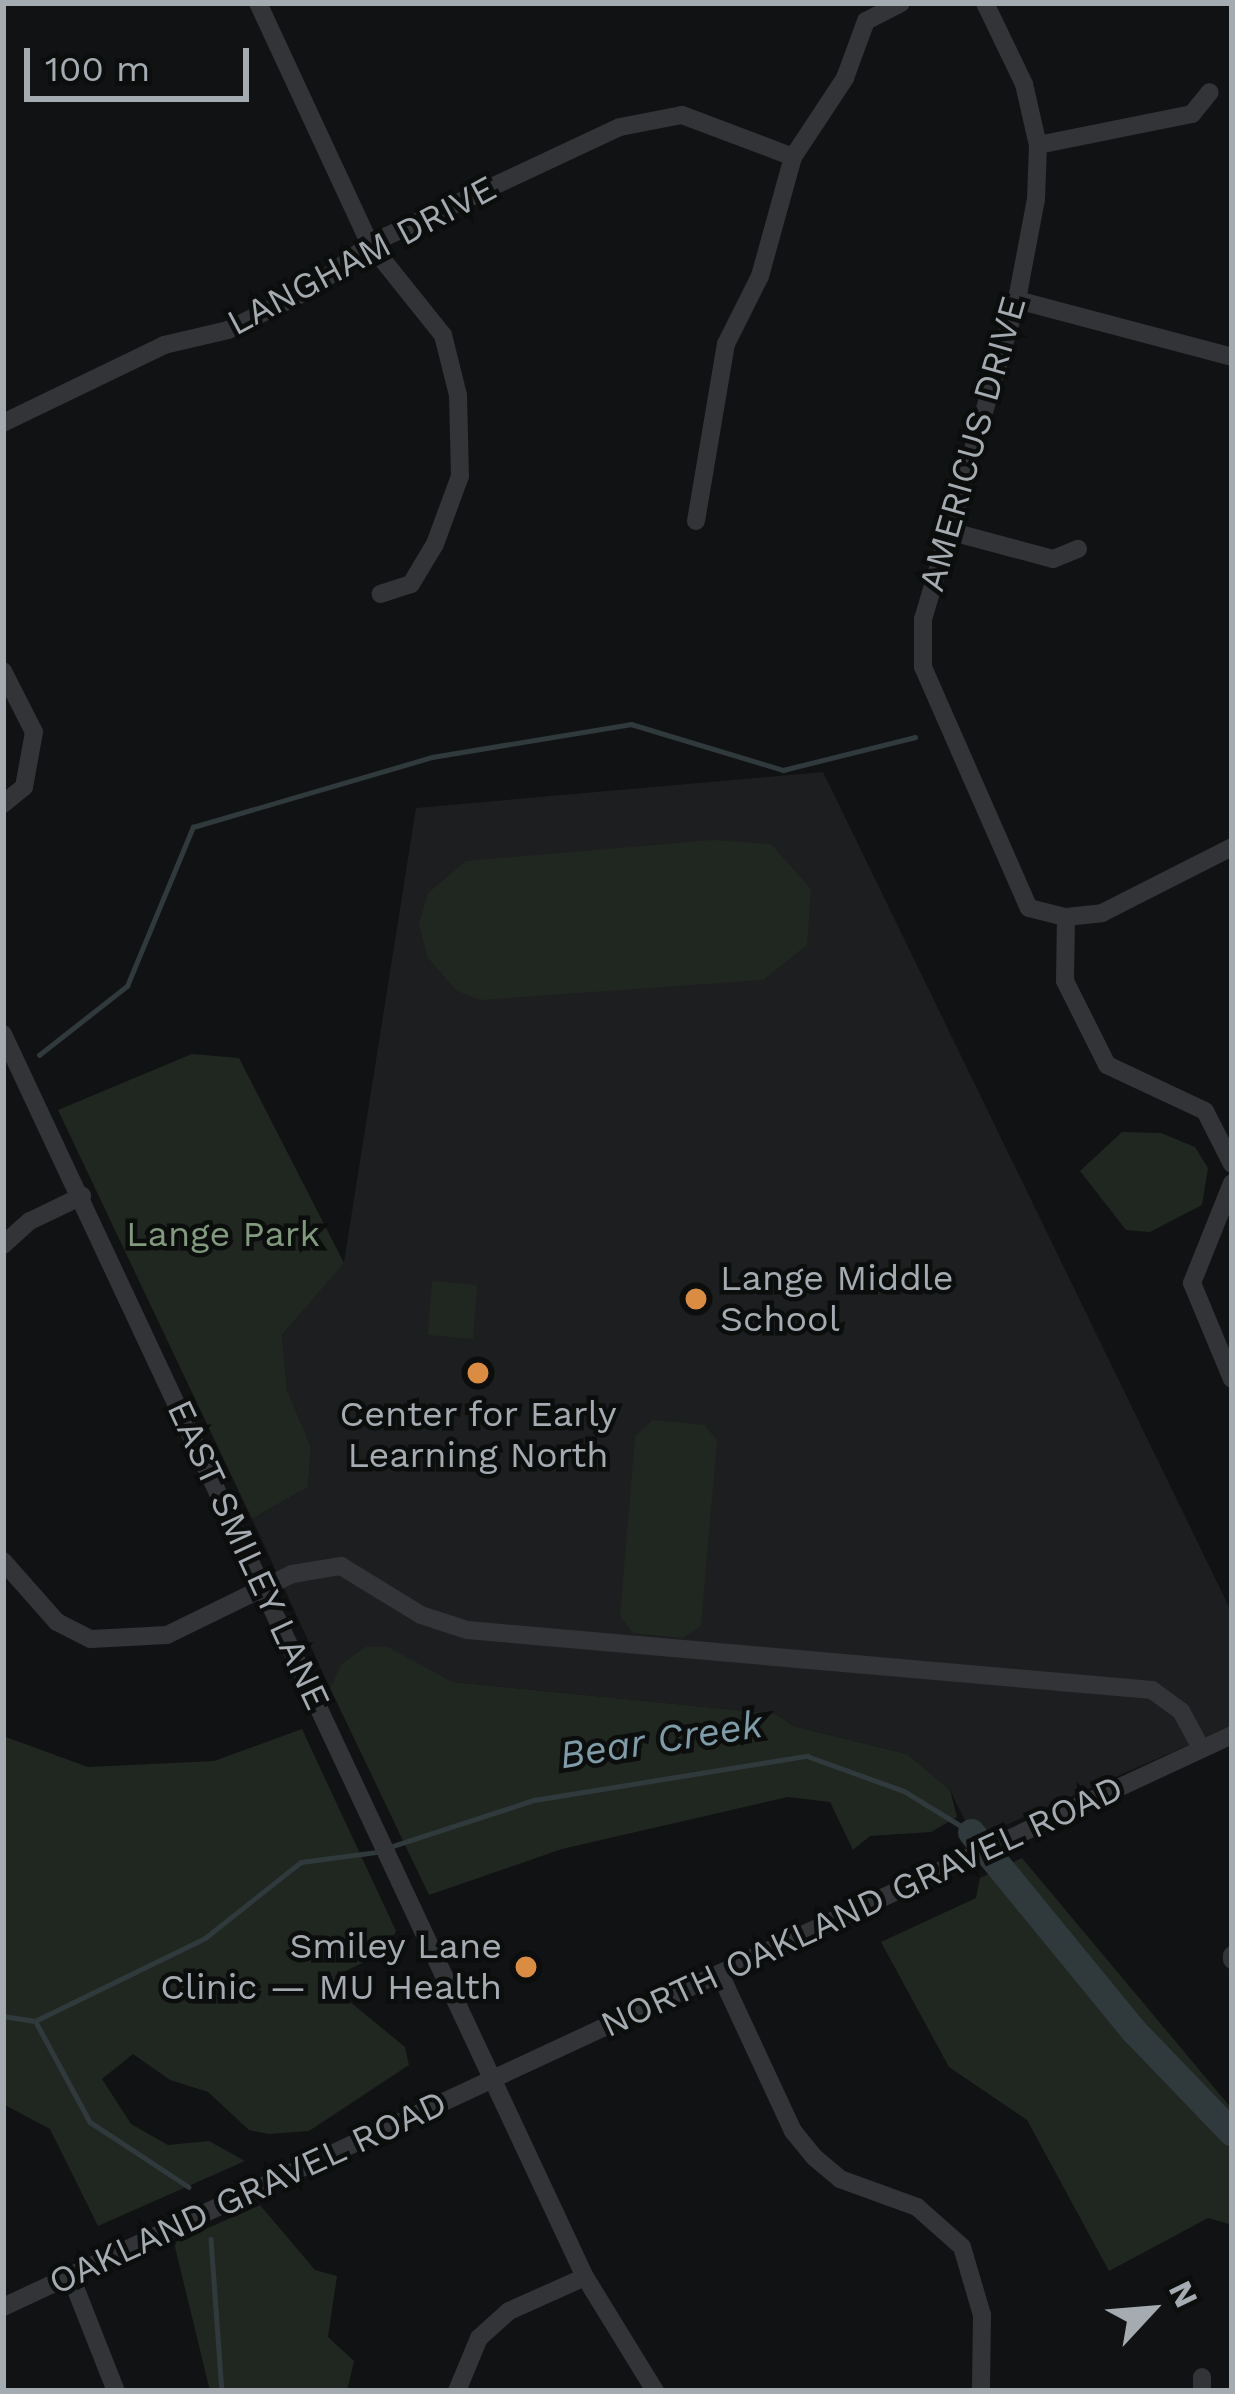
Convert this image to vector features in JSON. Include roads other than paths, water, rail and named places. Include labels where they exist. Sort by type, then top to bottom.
[{"type":"street","points":[[258,3],[370,244],[442,335],[458,395],[460,476],[411,584],[381,594]]},
{"type":"street","points":[[696,521],[726,344],[760,276],[793,157],[845,78],[866,21],[901,3]]},
{"type":"street","name":"AMERICUS DRIVE","points":[[985,3],[1024,84],[1038,146],[1017,300],[945,530],[923,619],[923,668],[1029,908],[1066,917]]},
{"type":"street","points":[[1038,146],[1192,114],[1210,92]]},
{"type":"street","name":"LANGHAM DRIVE","points":[[3,423],[164,345],[271,309],[370,244],[620,127],[682,115],[793,157]]},
{"type":"street","points":[[1017,300],[1232,357]]},
{"type":"street","points":[[945,530],[1053,559],[1078,549]]},
{"type":"street","points":[[3,670],[34,732],[24,787],[3,804]]},
{"type":"street","points":[[1232,848],[1102,913],[1066,917],[1065,980],[1107,1065],[1133,1084],[1190,1100],[1229,1139],[1232,1164]]},
{"type":"street","name":"EAST SMILEY LANE","points":[[3,1034],[585,2277],[656,2391]]},
{"type":"street","points":[[1232,1183],[1192,1283],[1232,1379]]},
{"type":"street","points":[[3,1245],[30,1221],[82,1196]]},
{"type":"street","points":[[3,1562],[57,1622],[91,1639],[130,1643],[167,1634],[307,1569],[341,1566],[421,1615],[466,1630],[1152,1690],[1181,1711],[1201,1748]]},
{"type":"street","name":"NORTH OAKLAND GRAVEL ROAD","points":[[492,2077],[721,1976],[1232,1735]]},
{"type":"street","points":[[721,1976],[793,2131],[814,2157],[840,2179],[917,2207],[962,2248],[982,2315],[981,2391]]},
{"type":"street","name":"OAKLAND GRAVEL ROAD","points":[[3,2307],[492,2077]]},
{"type":"street","points":[[71,2277],[116,2391]]},
{"type":"street","points":[[457,2391],[479,2338],[509,2311],[585,2277]]},
{"type":"waterway","points":[[39,1055],[127,986],[193,827],[432,757],[631,724],[783,770],[915,737]]},
{"type":"waterway","name":"Bear Creek","points":[[387,1848],[534,1800],[807,1756],[904,1791],[971,1832]]},
{"type":"waterway","name":"Bear Creek","points":[[971,1832],[1134,2031],[1232,2133]]},
{"type":"waterway","name":"Bear Creek","points":[[3,2016],[35,2021],[205,1938],[301,1862],[377,1852]]},
{"type":"waterway","points":[[36,2022],[90,2122],[189,2187]]},
{"type":"waterway","points":[[211,2239],[222,2391]]},
{"type":"place","name":"Lange Middle School","points":[[696,1299]]},
{"type":"place","name":"Center for Early Learning North","points":[[478,1373]]},
{"type":"place","name":"Smiley Lane Clinic — MU Health","points":[[526,1967]]},
{"type":"park label","name":"Lange Park","points":[[223,1235]]}]
